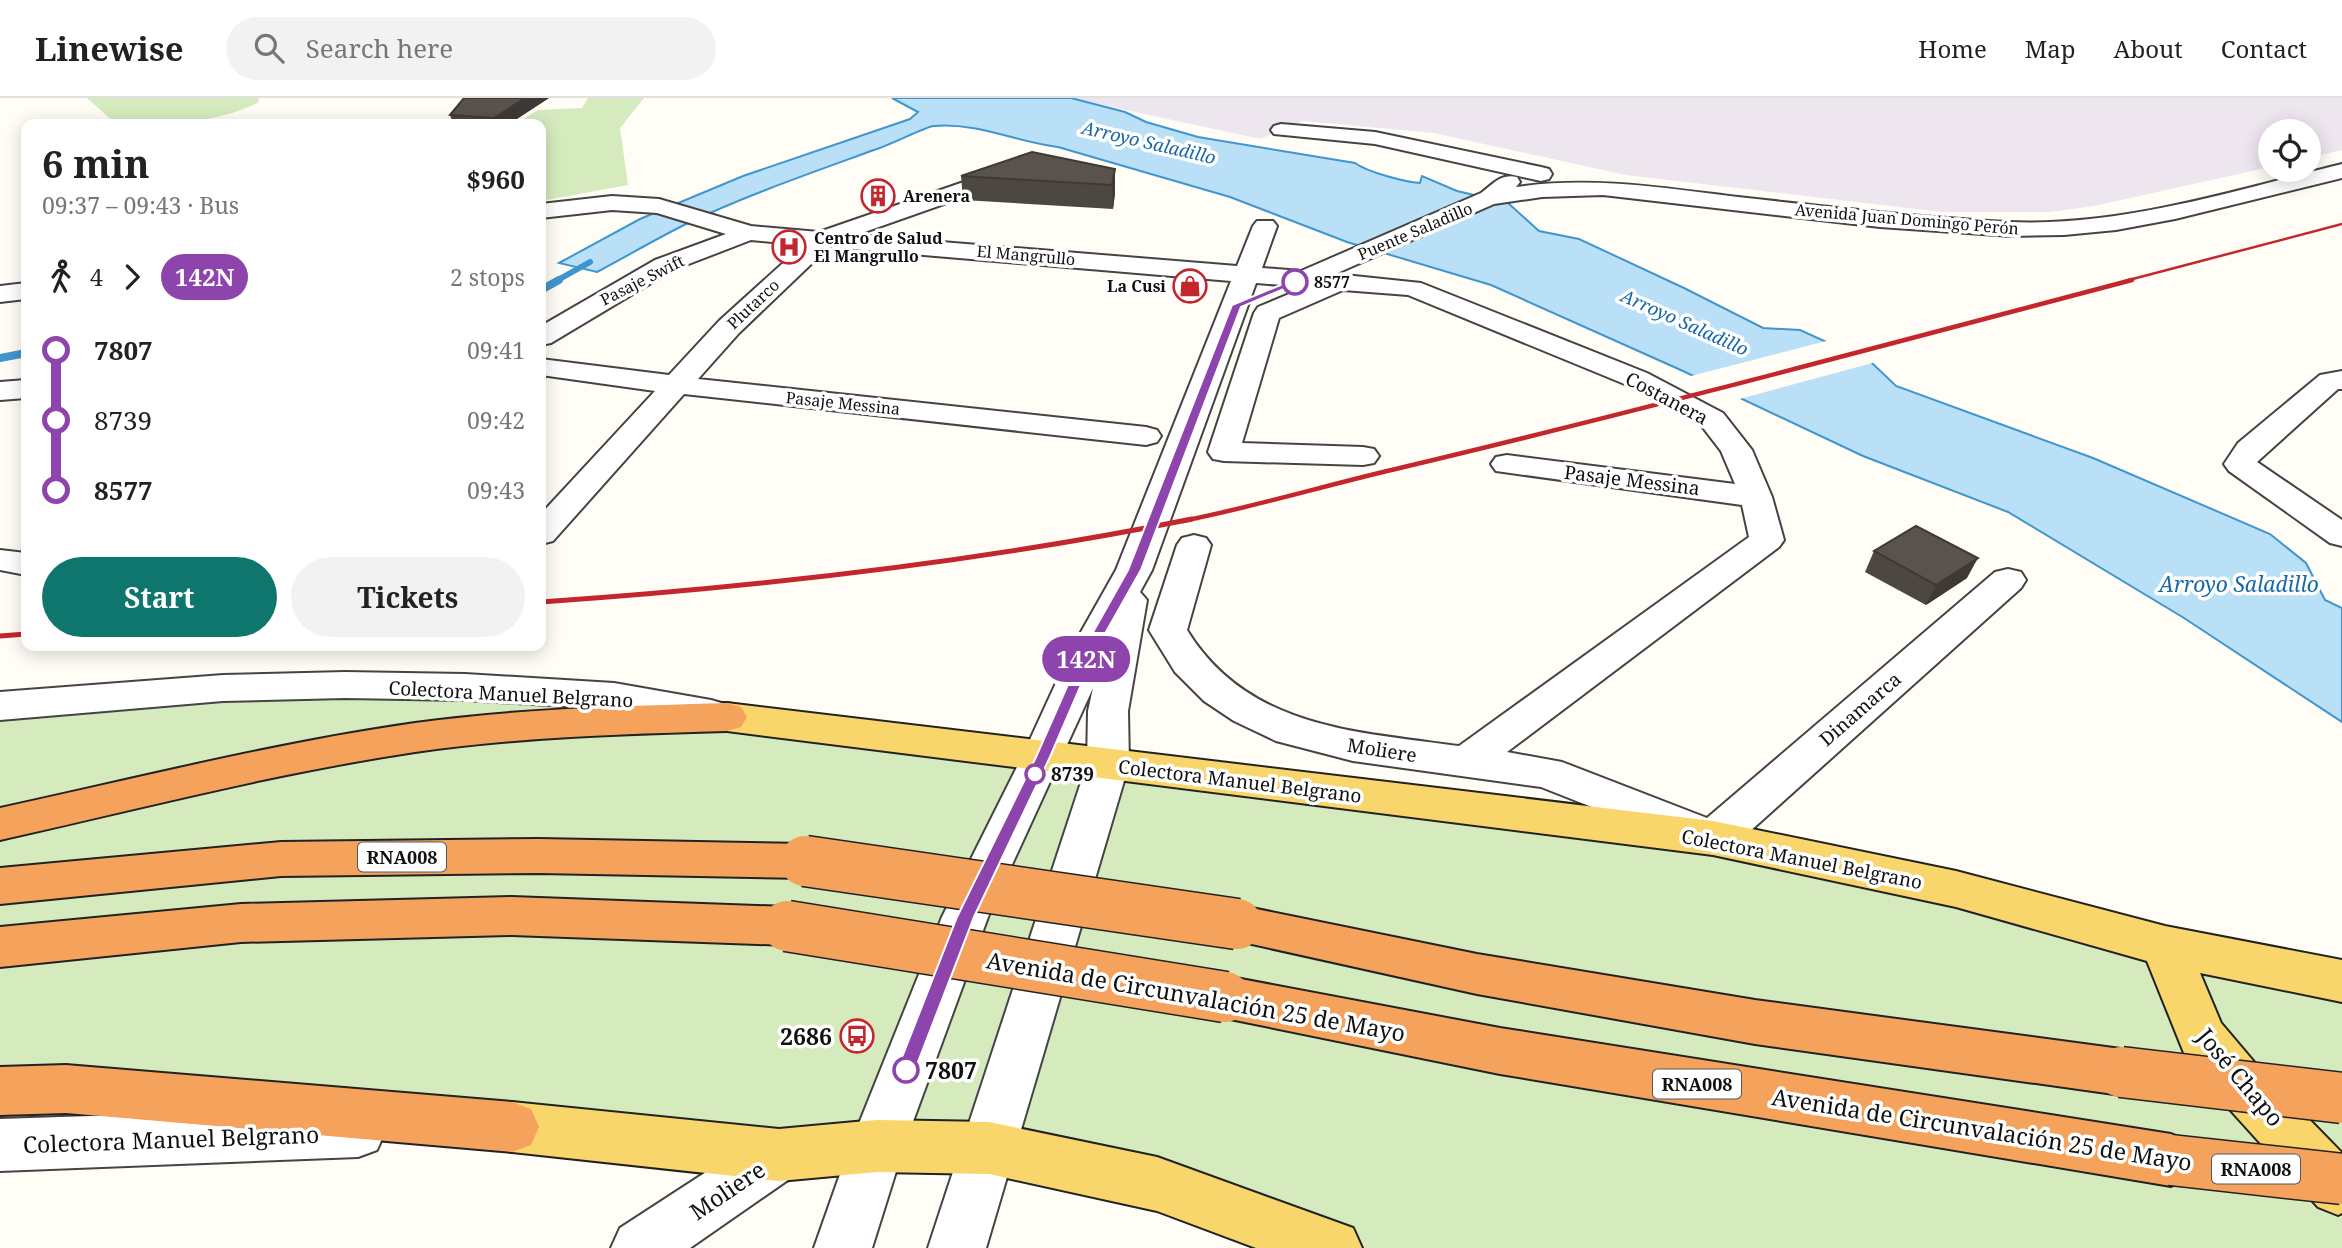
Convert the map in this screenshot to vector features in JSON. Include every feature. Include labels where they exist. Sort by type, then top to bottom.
[{"type":"highway","points":[[0,824],[226,772],[375,744],[496,727],[588,721],[727,718]]},
{"type":"highway","name":"RNA008","points":[[0,886],[281,859],[539,856],[805,862],[1237,924],[1477,974],[1755,1022],[2121,1072],[2342,1098]]},
{"type":"highway","name":"Avenida de Circunvalación 25 de Mayo","points":[[0,947],[241,923],[512,916],[787,926],[1225,998],[1500,1051],[2171,1160],[2342,1179]]},
{"type":"highway","points":[[0,1090],[66,1089],[512,1127]]},
{"type":"main road","name":"Colectora Manuel Belgrano","points":[[727,718],[1713,838],[1956,890],[2165,946],[2342,981]]},
{"type":"main road","name":"José Chapo","points":[[2165,946],[2202,1037],[2242,1086],[2342,1192]]},
{"type":"main road","name":"Colectora Manuel Belgrano","points":[[512,1127],[779,1155],[877,1146],[989,1148],[1157,1184],[1332,1248]]},
{"type":"street","points":[[1281,130],[1375,138],[1549,185]]},
{"type":"street","name":"Plutarco","points":[[546,529],[729,327],[824,238],[857,224],[1028,166]]},
{"type":"street","name":"Avenida Juan Domingo Perón","points":[[1489,198],[1549,185],[1634,190],[1880,220],[2011,229],[2064,228],[2116,223],[2175,212],[2342,171]]},
{"type":"street","points":[[1489,198],[1510,181],[1511,173]]},
{"type":"street","name":"Puente Saladillo","points":[[1342,272],[1489,198]]},
{"type":"street","points":[[546,210],[612,203],[659,206],[749,233]]},
{"type":"street","points":[[843,1248],[877,1146],[965,917],[1043,757],[1091,648],[1134,570],[1265,226]]},
{"type":"street","name":"El Mangrullo","points":[[749,233],[1303,278]]},
{"type":"street","name":"Pasaje Swift","points":[[546,334],[664,265],[749,233]]},
{"type":"street","points":[[1237,305],[1303,278],[1342,272]]},
{"type":"street","points":[[1342,272],[1268,313],[1224,452],[1363,456]]},
{"type":"street","name":"Costanera","points":[[1342,272],[1412,288],[1637,379],[1712,419],[1736,450],[1756,497],[1766,540],[1467,761]]},
{"type":"street","points":[[0,294],[21,292]]},
{"type":"street","name":"Pasaje Messina","points":[[546,368],[677,385],[1146,436]]},
{"type":"street","points":[[2342,380],[2330,381],[2249,450],[2240,464],[2342,536]]},
{"type":"street","points":[[0,391],[21,389]]},
{"type":"street","name":"Pasaje Messina","points":[[1507,464],[1756,497]]},
{"type":"street","name":"Moliere","points":[[1194,545],[1168,630],[1188,663],[1218,692],[1248,711],[1290,731],[1353,747],[1547,773],[1713,838]]},
{"type":"street","points":[[0,561],[21,563]]},
{"type":"street","points":[[957,1248],[1108,764],[1108,710],[1134,570]]},
{"type":"street","name":"Dinamarca","points":[[1713,838],[2008,580]]},
{"type":"street","name":"Colectora Manuel Belgrano","points":[[0,706],[223,688],[345,685],[466,687],[614,696],[727,718]]},
{"type":"street","name":"Colectora Manuel Belgrano","points":[[0,1145],[512,1127]]},
{"type":"street","name":"Moliere","points":[[640,1248],[779,1155]]},
{"type":"shaded area","points":[[1071,98],[2342,98],[2342,150],[2321,155],[2321,119],[2258,119],[2258,170],[2094,206],[2050,212],[1942,212],[1626,175],[1434,133],[1303,121],[1260,139]]},
{"type":"green space","points":[[87,98],[258,98],[259,102],[206,119],[110,119]]},
{"type":"green space","points":[[588,98],[644,98],[620,128],[628,185],[546,200],[546,119],[524,119],[538,110],[582,108]]},
{"type":"green space","points":[[465,687],[1713,838],[2342,981],[2342,1248],[1333,1248],[1157,1184],[512,1127],[0,1145],[0,706]]},
{"type":"water","name":"Arroyo Saladillo","points":[[892,98],[1071,98],[1125,112],[1146,122],[1198,137],[1355,163],[1377,173],[1413,182],[1420,183],[1422,176],[1457,191],[1508,203],[1539,231],[1579,239],[1763,328],[1800,330],[1871,362],[1896,386],[2093,458],[2270,534],[2306,563],[2325,600],[2342,608],[2342,722],[2184,618],[2008,512],[1863,456],[1491,285],[1347,242],[1230,197],[1058,147],[965,127],[933,126],[709,213],[597,272],[559,263],[640,219],[743,176],[910,119],[918,112]]},
{"type":"pier","points":[[1830,340],[1876,362],[1736,400],[1687,377]]},
{"type":"building","points":[[464,98],[525,98],[494,118],[450,115]]},
{"type":"building","points":[[1032,152],[1115,169],[1112,185],[961,176]]},
{"type":"building","points":[[1916,526],[1978,558],[1936,585],[1874,551]]},
{"type":"waterway","points":[[556,281],[590,262]]},
{"type":"waterway","points":[[546,287],[559,280]]},
{"type":"waterway","points":[[0,358],[21,354]]},
{"type":"railway","points":[[2125,281],[2342,224]]},
{"type":"railway","points":[[1183,521],[1677,399],[2132,280]]},
{"type":"railway","points":[[546,602],[705,589],[868,571],[1031,548],[1192,519]]},
{"type":"railway","points":[[0,636],[21,634]]},
{"type":"bus line","name":"142N","points":[[906,1070],[965,917],[1043,757],[1091,648],[1134,570],[1237,305],[1295,282]]},
{"type":"place","name":"Arenera","points":[[878,196]]},
{"type":"place","name":"Centro de Salud El Mangrullo","points":[[789,247]]},
{"type":"place","name":"8577","points":[[1295,282]]},
{"type":"place","name":"La Cusi","points":[[1190,286]]},
{"type":"place","name":"8739","points":[[1035,774]]},
{"type":"place","name":"2686","points":[[857,1036]]},
{"type":"place","name":"7807","points":[[906,1070]]}]
